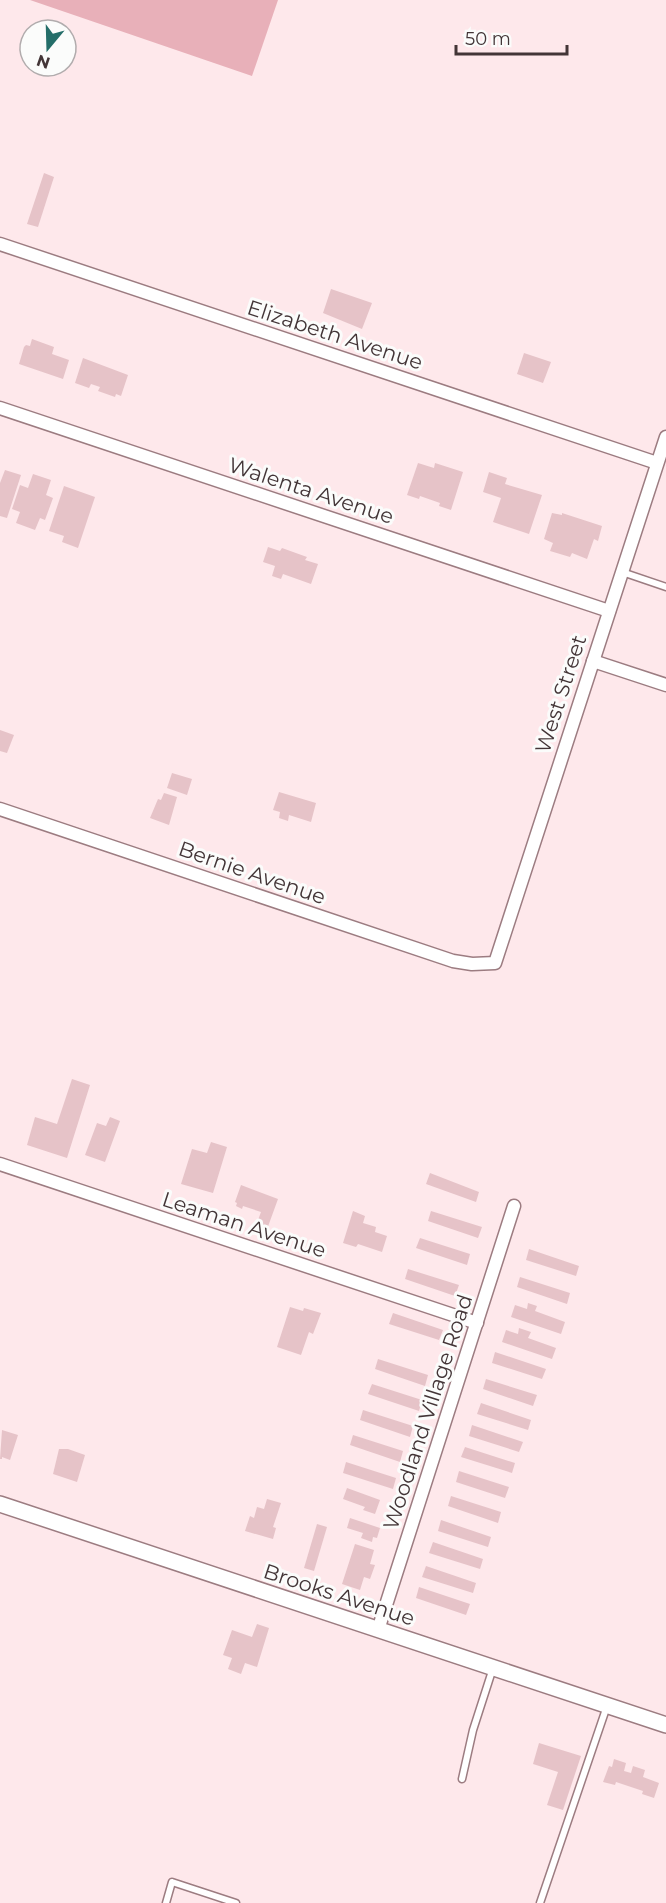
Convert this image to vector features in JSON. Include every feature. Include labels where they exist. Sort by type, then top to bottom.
[{"type":"street","name":"Elizabeth Avenue","points":[[0,244],[657,463]]},
{"type":"street","name":"Walenta Avenue","points":[[0,408],[609,610]]},
{"type":"street","name":"West Street","points":[[495,963],[666,437]]},
{"type":"street","points":[[593,661],[666,685]]},
{"type":"street","name":"Bernie Avenue","points":[[0,809],[453,961],[472,964],[495,963]]},
{"type":"street","name":"Leaman Avenue","points":[[0,1164],[477,1323]]},
{"type":"street","name":"Woodland Village Road","points":[[378,1630],[514,1206]]},
{"type":"street","name":"Brooks Avenue","points":[[0,1504],[666,1725]]},
{"type":"lane","points":[[622,572],[666,587]]},
{"type":"lane","points":[[462,1779],[473,1730],[493,1668]]},
{"type":"lane","points":[[540,1903],[608,1706]]},
{"type":"lane","points":[[166,1903],[172,1882],[236,1903]]},
{"type":"shaded area","points":[[30,0],[278,0],[252,76]]},
{"type":"building","points":[[44,173],[54,177],[38,227],[27,224]]},
{"type":"building","points":[[331,289],[372,303],[362,329],[323,313]]},
{"type":"building","points":[[32,339],[54,347],[52,354],[69,360],[63,379],[19,364],[24,347],[30,346]]},
{"type":"building","points":[[524,353],[551,362],[543,383],[517,374]]},
{"type":"building","points":[[83,358],[128,375],[121,396],[116,394],[115,397],[98,391],[100,387],[91,384],[89,388],[75,383]]},
{"type":"building","points":[[418,463],[434,468],[435,463],[463,472],[451,510],[439,506],[440,503],[420,496],[419,499],[407,495]]},
{"type":"building","points":[[5,470],[21,475],[7,518],[0,516],[0,483]]},
{"type":"building","points":[[489,472],[507,478],[505,484],[542,495],[529,534],[493,522],[501,498],[483,492]]},
{"type":"building","points":[[33,474],[51,480],[46,495],[53,498],[45,520],[40,518],[35,530],[16,523],[20,512],[12,509],[20,485],[28,488]]},
{"type":"building","points":[[64,486],[95,497],[78,548],[62,542],[64,536],[49,531]]},
{"type":"building","points":[[552,513],[562,515],[562,513],[602,526],[598,541],[594,539],[587,559],[572,553],[570,557],[550,551],[553,543],[544,539]]},
{"type":"building","points":[[268,547],[280,551],[282,548],[307,557],[305,560],[318,564],[311,584],[283,574],[281,579],[272,576],[275,566],[263,562]]},
{"type":"building","points":[[0,730],[14,735],[7,753],[0,751]]},
{"type":"building","points":[[172,773],[192,779],[187,795],[167,788]]},
{"type":"building","points":[[279,792],[316,803],[311,822],[289,815],[288,821],[279,818],[280,812],[273,810]]},
{"type":"building","points":[[164,793],[177,797],[169,825],[150,818],[158,799],[161,800]]},
{"type":"building","points":[[72,1079],[90,1085],[67,1158],[27,1145],[35,1117],[57,1124]]},
{"type":"building","points":[[110,1117],[120,1121],[105,1162],[85,1155],[97,1123],[106,1126]]},
{"type":"building","points":[[211,1142],[227,1147],[213,1193],[181,1184],[192,1149],[207,1153]]},
{"type":"building","points":[[430,1173],[479,1192],[476,1202],[426,1184]]},
{"type":"building","points":[[241,1185],[278,1199],[266,1232],[255,1228],[261,1212],[236,1206],[235,1202]]},
{"type":"building","points":[[353,1211],[365,1216],[363,1223],[376,1227],[375,1232],[387,1236],[382,1252],[358,1244],[356,1247],[343,1243]]},
{"type":"building","points":[[431,1211],[482,1227],[478,1238],[428,1221]]},
{"type":"building","points":[[420,1238],[470,1254],[467,1265],[416,1248]]},
{"type":"building","points":[[529,1249],[579,1266],[576,1276],[526,1260]]},
{"type":"building","points":[[408,1269],[459,1285],[455,1296],[405,1279]]},
{"type":"building","points":[[520,1277],[570,1293],[567,1304],[517,1287]]},
{"type":"building","points":[[528,1303],[537,1306],[535,1311],[565,1322],[561,1334],[511,1317],[515,1305],[527,1309]]},
{"type":"building","points":[[290,1307],[321,1313],[313,1334],[309,1332],[301,1355],[277,1347]]},
{"type":"building","points":[[393,1313],[443,1330],[439,1340],[389,1324]]},
{"type":"building","points":[[519,1328],[531,1332],[528,1338],[556,1348],[552,1359],[502,1342],[506,1330],[518,1334]]},
{"type":"building","points":[[495,1352],[546,1369],[542,1379],[492,1363]]},
{"type":"building","points":[[378,1359],[428,1375],[425,1386],[375,1369]]},
{"type":"building","points":[[486,1379],[537,1395],[533,1406],[483,1389]]},
{"type":"building","points":[[372,1384],[422,1400],[419,1411],[368,1394]]},
{"type":"building","points":[[481,1403],[531,1420],[528,1430],[477,1414]]},
{"type":"building","points":[[363,1410],[413,1426],[410,1437],[360,1420]]},
{"type":"building","points":[[472,1425],[523,1442],[519,1452],[469,1436]]},
{"type":"building","points":[[2,1430],[18,1435],[10,1460],[2,1457],[0,1459]]},
{"type":"building","points":[[353,1435],[403,1451],[400,1462],[350,1445]]},
{"type":"building","points":[[465,1447],[515,1463],[512,1473],[461,1457]]},
{"type":"building","points":[[59,1449],[68,1449],[85,1455],[77,1482],[53,1474]]},
{"type":"building","points":[[346,1462],[396,1478],[393,1489],[343,1473]]},
{"type":"building","points":[[459,1471],[509,1487],[505,1498],[456,1482]]},
{"type":"building","points":[[347,1488],[380,1500],[375,1514],[363,1510],[365,1507],[343,1499]]},
{"type":"building","points":[[451,1496],[501,1512],[498,1523],[448,1506]]},
{"type":"building","points":[[267,1499],[281,1503],[273,1527],[276,1528],[273,1539],[245,1531],[250,1516],[254,1518],[257,1507],[264,1509]]},
{"type":"building","points":[[350,1518],[380,1528],[377,1538],[373,1537],[372,1542],[361,1538],[363,1533],[347,1528]]},
{"type":"building","points":[[441,1520],[491,1537],[488,1547],[438,1531]]},
{"type":"building","points":[[317,1524],[327,1527],[314,1571],[304,1568]]},
{"type":"building","points":[[433,1542],[483,1559],[480,1569],[429,1553]]},
{"type":"building","points":[[355,1544],[374,1550],[370,1564],[375,1565],[370,1579],[364,1577],[360,1590],[342,1584]]},
{"type":"building","points":[[426,1566],[476,1583],[473,1593],[422,1577]]},
{"type":"building","points":[[419,1587],[470,1604],[466,1615],[416,1598]]},
{"type":"building","points":[[257,1624],[269,1628],[257,1667],[245,1663],[241,1674],[228,1669],[232,1658],[223,1655],[232,1630],[252,1637]]},
{"type":"building","points":[[539,1743],[581,1756],[563,1810],[547,1805],[558,1772],[533,1764]]},
{"type":"building","points":[[614,1759],[626,1763],[624,1771],[631,1773],[633,1766],[645,1770],[643,1777],[659,1783],[654,1798],[642,1794],[643,1791],[616,1782],[615,1785],[603,1782]]}]
